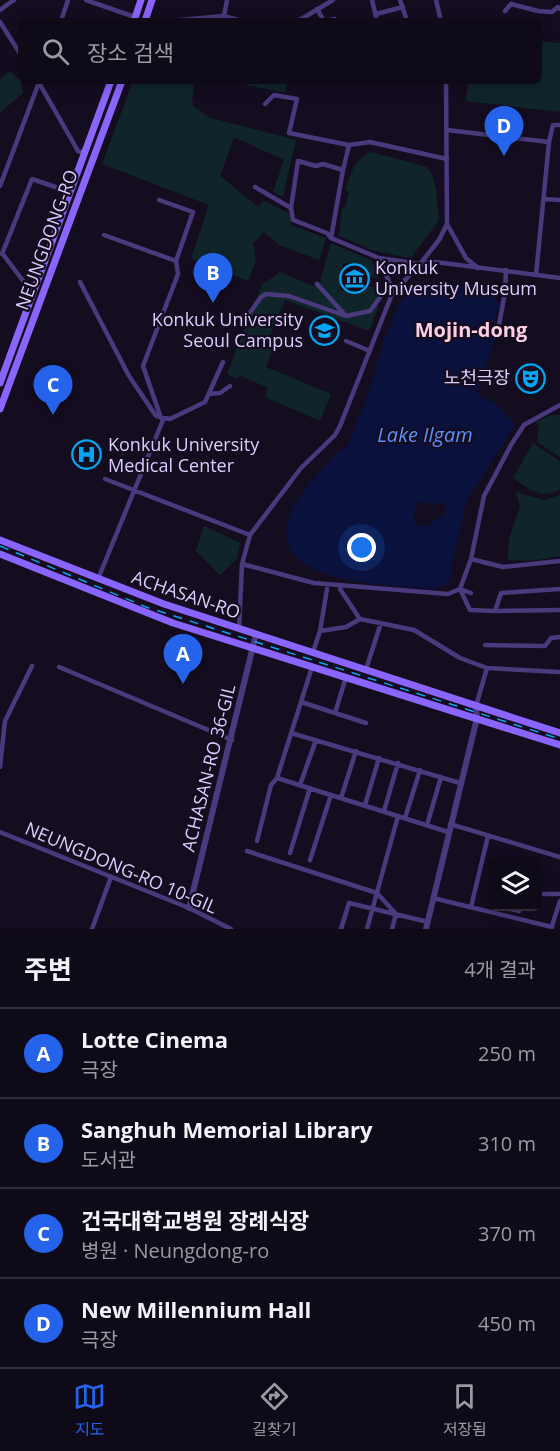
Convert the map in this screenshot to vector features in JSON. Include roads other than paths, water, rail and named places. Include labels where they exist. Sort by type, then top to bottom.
[{"type":"main road","points":[[134,18],[141,0]]},
{"type":"main road","points":[[146,18],[152,0]]},
{"type":"main road","name":"NEUNGDONG-RO","points":[[0,383],[110,84]]},
{"type":"main road","name":"NEUNGDONG-RO","points":[[0,409],[121,84]]},
{"type":"main road","points":[[24,317],[33,319]]},
{"type":"main road","name":"ACHASAN-RO","points":[[0,540],[98,579],[239,629],[560,733]]},
{"type":"main road","name":"ACHASAN-RO","points":[[0,554],[173,623],[560,745]]},
{"type":"street","points":[[0,10],[14,0]]},
{"type":"street","points":[[62,18],[68,0]]},
{"type":"street","points":[[86,0],[132,18]]},
{"type":"street","points":[[108,0],[113,9]]},
{"type":"street","points":[[224,16],[226,0]]},
{"type":"street","points":[[303,18],[317,9],[324,1],[333,0]]},
{"type":"street","points":[[372,0],[377,18]]},
{"type":"street","points":[[400,0],[406,18]]},
{"type":"street","points":[[436,0],[440,18]]},
{"type":"street","points":[[505,11],[511,2],[538,11],[552,12],[559,8],[555,0]]},
{"type":"street","points":[[376,14],[403,7]]},
{"type":"street","points":[[317,9],[322,18]]},
{"type":"street","points":[[202,18],[224,16],[231,18]]},
{"type":"street","points":[[0,22],[18,50]]},
{"type":"street","points":[[0,186],[38,84]]},
{"type":"street","points":[[39,84],[78,151],[84,153]]},
{"type":"street","points":[[239,629],[242,564],[250,535],[301,468],[335,435],[392,294],[439,240],[447,224],[446,84]]},
{"type":"street","points":[[265,104],[274,95],[297,99],[289,133],[349,145],[370,142],[447,159]]},
{"type":"street","points":[[536,275],[549,142],[553,125],[560,125]]},
{"type":"street","points":[[447,130],[549,142]]},
{"type":"street","points":[[331,238],[349,145]]},
{"type":"street","points":[[343,170],[298,161],[291,208],[293,220],[327,233],[331,238],[379,258],[420,264],[435,262],[560,278]]},
{"type":"street","points":[[0,163],[6,170]]},
{"type":"street","points":[[33,294],[1,252],[32,178],[70,192]]},
{"type":"street","points":[[255,187],[291,208]]},
{"type":"street","points":[[544,199],[560,200]]},
{"type":"street","points":[[159,200],[193,212],[176,261],[178,274],[142,366],[157,410],[163,420]]},
{"type":"street","points":[[447,224],[466,258],[478,268]]},
{"type":"street","points":[[327,233],[333,228]]},
{"type":"street","points":[[104,235],[176,261]]},
{"type":"street","points":[[379,258],[392,294]]},
{"type":"street","points":[[497,336],[506,292],[506,270]]},
{"type":"street","points":[[80,282],[146,403],[156,416],[163,420],[174,418],[203,403],[224,362]]},
{"type":"street","points":[[317,284],[346,316]]},
{"type":"street","points":[[249,314],[261,297],[278,294],[346,316],[370,311],[390,284]]},
{"type":"street","points":[[346,342],[370,351]]},
{"type":"street","points":[[209,394],[220,393],[230,386]]},
{"type":"street","points":[[560,405],[524,425],[511,446],[484,496],[471,559],[460,589],[470,610],[560,610]]},
{"type":"street","points":[[551,412],[560,411]]},
{"type":"street","points":[[98,579],[163,420]]},
{"type":"street","points":[[105,479],[250,535]]},
{"type":"street","points":[[471,559],[503,567],[560,561]]},
{"type":"street","points":[[242,564],[314,583],[448,594],[460,589],[471,593]]},
{"type":"street","points":[[340,589],[360,619]]},
{"type":"street","points":[[495,611],[501,593],[560,589]]},
{"type":"street","points":[[313,652],[320,631],[327,590]]},
{"type":"street","points":[[320,631],[346,627],[360,619],[414,630],[460,658],[487,668],[560,672]]},
{"type":"street","points":[[366,669],[381,623]]},
{"type":"street","name":"ACHASAN-RO 36-GIL","points":[[189,908],[232,740],[256,634]]},
{"type":"street","points":[[485,645],[545,646],[551,638],[560,637]]},
{"type":"street","points":[[0,767],[4,721],[32,666]]},
{"type":"street","points":[[59,667],[232,740]]},
{"type":"street","points":[[257,841],[271,785],[277,778],[312,667]]},
{"type":"street","points":[[341,929],[349,903],[396,914],[427,926],[477,718],[476,706],[487,668]]},
{"type":"street","points":[[335,713],[346,677]]},
{"type":"street","points":[[301,702],[366,723]]},
{"type":"street","points":[[291,733],[460,783]]},
{"type":"street","points":[[300,785],[316,740]]},
{"type":"street","points":[[341,798],[356,751]]},
{"type":"street","points":[[365,806],[379,758]]},
{"type":"street","points":[[384,811],[398,763]]},
{"type":"street","points":[[405,818],[420,770]]},
{"type":"street","points":[[427,825],[441,777]]},
{"type":"street","points":[[277,778],[427,825],[488,836],[560,856]]},
{"type":"street","points":[[290,853],[310,788]]},
{"type":"street","points":[[310,860],[331,795]]},
{"type":"street","points":[[367,929],[398,816]]},
{"type":"street","name":"NEUNGDONG-RO 10-GIL","points":[[0,832],[189,908],[231,929]]},
{"type":"street","points":[[471,907],[488,836]]},
{"type":"street","points":[[247,851],[377,893],[396,914]]},
{"type":"street","points":[[92,929],[111,877]]},
{"type":"street","points":[[542,894],[560,894]]},
{"type":"street","points":[[433,898],[552,928],[560,901]]},
{"type":"street","points":[[392,929],[396,914]]},
{"type":"water","name":"Lake Ilgam","points":[[432,282],[464,284],[496,298],[499,305],[490,333],[496,336],[477,392],[481,398],[496,404],[515,425],[466,502],[448,584],[433,589],[376,584],[332,576],[313,569],[298,559],[289,547],[286,535],[293,509],[309,484],[349,442],[363,409],[382,346],[402,300],[410,291]],"holes":[[[420,501],[435,506],[439,502],[445,504],[445,514],[427,526],[418,525],[414,521],[415,505]]]},
{"type":"railway","points":[[0,546],[146,607],[560,739]]},
{"type":"place","name":"New Millennium Hall","points":[[504,156]]},
{"type":"place","name":"Konkuk University Museum","points":[[354,278]]},
{"type":"place","name":"Sanghuh Memorial Library","points":[[213,303]]},
{"type":"place","name":"Konkuk University Seoul Campus","points":[[324,330]]},
{"type":"place","name":"노천극장","points":[[531,378]]},
{"type":"place","name":"건국대학교병원 장례식장","points":[[53,415]]},
{"type":"place","name":"Konkuk University Medical Center","points":[[87,455]]},
{"type":"place","name":"Lotte Cinema","points":[[183,684]]},
{"type":"district","name":"Mojin-dong","points":[[471,330]]}]
